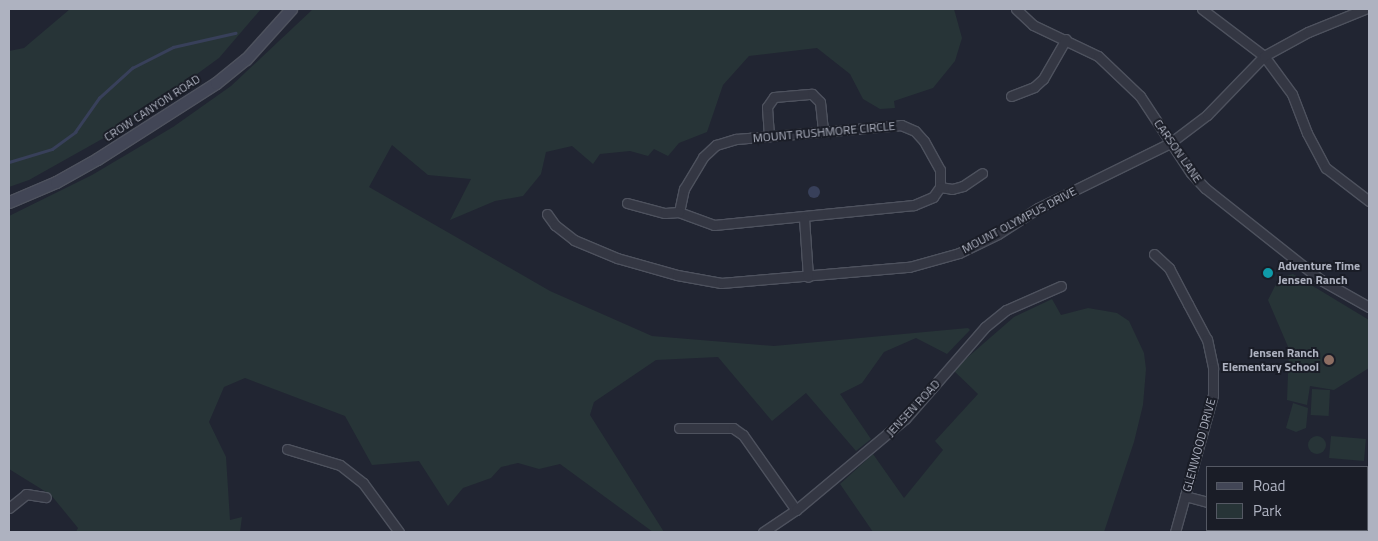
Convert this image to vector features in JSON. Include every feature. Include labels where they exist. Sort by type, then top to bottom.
[{"type":"main road","name":"CROW CANYON ROAD","points":[[9,202],[56,182],[97,159],[216,83],[246,58],[291,9]]},
{"type":"street","name":"CARSON LANE","points":[[1016,9],[1033,25],[1066,39],[1098,56],[1140,96],[1191,173],[1211,194],[1321,280],[1369,307]]},
{"type":"street","points":[[1202,9],[1264,56],[1292,94],[1306,134],[1326,168],[1369,200]]},
{"type":"street","name":"MOUNT OLYMPUS DRIVE","points":[[547,214],[555,225],[574,240],[617,258],[677,275],[721,283],[910,267],[959,253],[998,234],[1038,208],[1170,143],[1207,115],[1264,56],[1308,32],[1364,9]]},
{"type":"street","points":[[1011,96],[1034,87],[1043,79],[1066,39]]},
{"type":"street","points":[[769,136],[767,107],[774,97],[812,94],[820,102],[823,131]]},
{"type":"street","name":"MOUNT RUSHMORE CIRCLE","points":[[679,212],[684,189],[703,157],[716,145],[769,136],[901,125],[915,131],[940,170],[940,187]]},
{"type":"street","points":[[627,203],[665,213],[679,212],[714,225],[804,218],[914,205],[933,197],[940,187],[952,189],[963,186],[982,173]]},
{"type":"street","points":[[804,218],[808,277]]},
{"type":"street","name":"GLENWOOD DRIVE","points":[[1154,254],[1169,268],[1207,340],[1213,368],[1213,394],[1186,496],[1174,532]]},
{"type":"street","name":"JENSEN ROAD","points":[[763,532],[796,510],[905,419],[985,327],[1006,310],[1061,286]]},
{"type":"street","points":[[679,428],[733,428],[743,435],[796,510]]},
{"type":"street","points":[[288,449],[340,465],[363,483],[400,532]]},
{"type":"street","points":[[9,508],[26,494],[46,497]]},
{"type":"street","points":[[1186,496],[1206,502]]},
{"type":"green space","points":[[70,9],[261,9],[219,58],[127,125],[29,180],[9,187],[9,51],[24,48]]},
{"type":"green space","points":[[313,9],[954,9],[962,38],[955,61],[933,88],[894,101],[895,108],[880,109],[863,99],[850,74],[817,48],[749,56],[723,85],[707,132],[679,143],[668,156],[654,149],[648,156],[630,151],[600,154],[593,164],[572,146],[546,152],[541,174],[523,196],[495,201],[450,220],[471,179],[428,175],[392,145],[369,187],[550,291],[652,336],[774,346],[968,328],[970,330],[947,354],[916,338],[884,352],[862,383],[840,394],[871,439],[856,451],[806,393],[772,421],[718,357],[656,360],[594,402],[590,415],[664,532],[653,532],[560,464],[539,469],[518,463],[501,467],[491,478],[463,488],[448,506],[419,461],[372,465],[345,416],[245,378],[224,387],[209,422],[226,457],[230,520],[242,517],[240,532],[76,532],[78,528],[51,495],[9,469],[9,216],[92,175],[173,127],[231,86]]},
{"type":"green space","points":[[1293,274],[1369,320],[1369,368],[1334,390],[1310,386],[1307,405],[1287,400],[1289,349],[1268,300],[1275,286],[1286,276]]},
{"type":"green space","points":[[1052,299],[1061,315],[1088,308],[1117,313],[1129,321],[1144,353],[1146,369],[1143,405],[1134,442],[1104,532],[873,532],[840,484],[873,454],[904,498],[943,450],[935,441],[978,394],[953,370],[1014,317]]},
{"type":"green space","points":[[1312,389],[1330,390],[1329,416],[1311,415]]},
{"type":"green space","points":[[1293,403],[1308,408],[1306,428],[1296,432],[1286,428]]},
{"type":"green space","points":[[1317,436],[1323,439],[1326,445],[1323,451],[1317,454],[1311,451],[1308,445],[1311,439]]},
{"type":"green space","points":[[1331,436],[1366,439],[1364,461],[1329,458]]},
{"type":"water","points":[[812,186],[816,186],[820,192],[816,198],[812,198],[808,194],[808,190]]},
{"type":"waterway","points":[[9,162],[52,149],[75,132],[99,98],[132,68],[173,47],[235,33]]},
{"type":"place","name":"Adventure Time Jensen Ranch","points":[[1268,273]]},
{"type":"place","name":"Jensen Ranch Elementary School","points":[[1329,360]]}]
